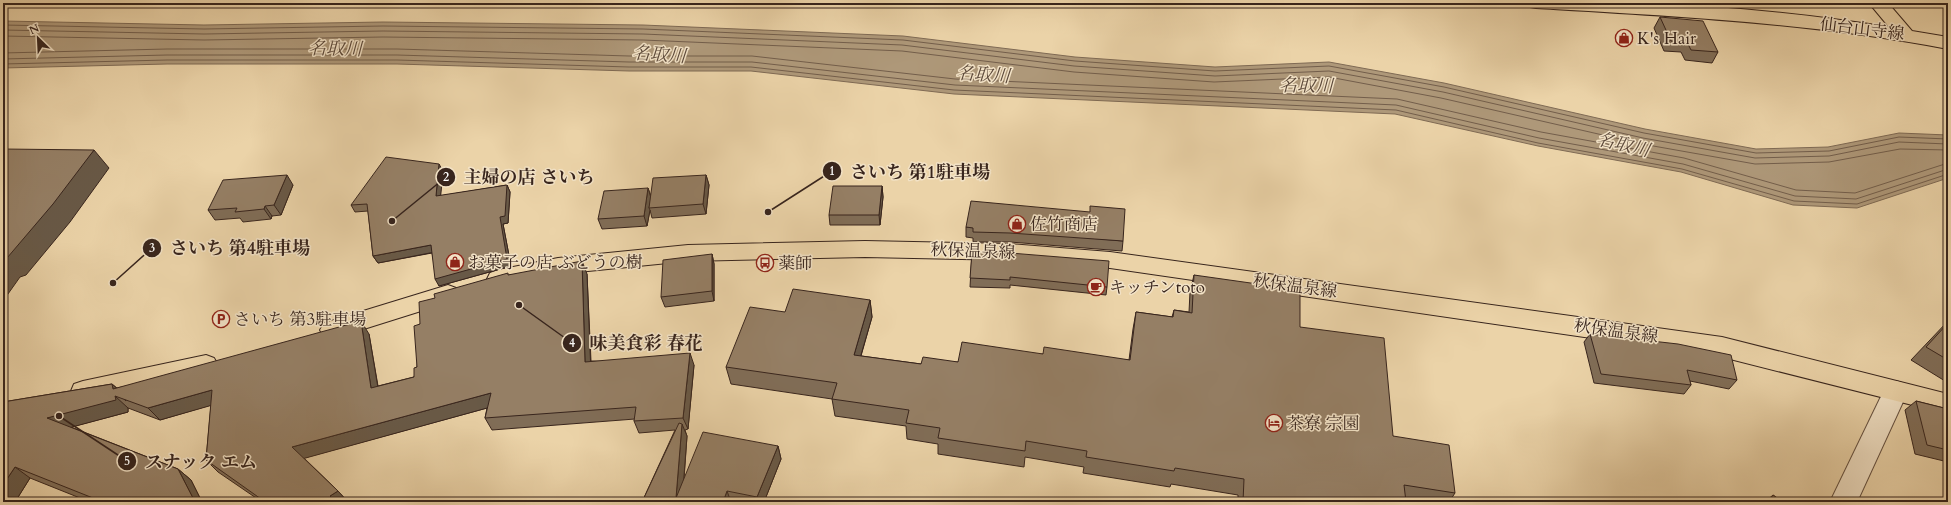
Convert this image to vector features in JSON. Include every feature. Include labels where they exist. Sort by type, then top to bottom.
[{"type":"main road","name":"仙台山寺線","points":[[1536,3],[1664,7],[1905,34],[1948,43]]},
{"type":"main road","points":[[1878,3],[1905,34]]},
{"type":"main road","name":"秋保温泉線","points":[[312,336],[474,286],[517,274],[558,266],[688,253],[865,249],[1010,252],[1110,260],[1714,346],[1774,358],[1948,404]]},
{"type":"main road","points":[[63,394],[224,361]]},
{"type":"street","points":[[1843,502],[1857,476],[1896,391]]},
{"type":"water","name":"名取川","points":[[3,21],[204,25],[383,22],[643,25],[903,36],[1075,57],[1215,67],[1329,62],[1444,83],[1645,129],[1756,149],[1828,147],[1899,133],[1948,135],[1948,178],[1857,208],[1793,205],[1681,172],[1538,146],[1395,114],[954,94],[751,71],[629,71],[397,64],[167,64],[3,68]]},
{"type":"building","points":[[1660,17],[1703,21],[1718,52],[1691,50],[1687,42],[1671,41]]},
{"type":"building","points":[[3,149],[94,150],[53,204],[7,258],[3,259]]},
{"type":"building","points":[[386,157],[439,164],[436,196],[507,185],[505,216],[500,217],[507,259],[435,279],[431,245],[373,256],[367,204],[351,205]]},
{"type":"building","points":[[287,175],[274,205],[265,206],[264,209],[235,212],[237,208],[208,210],[223,180]]},
{"type":"building","points":[[706,175],[703,204],[649,208],[653,178]]},
{"type":"building","points":[[833,186],[882,186],[879,215],[829,215]]},
{"type":"building","points":[[648,188],[644,216],[598,219],[604,191]]},
{"type":"building","points":[[971,201],[1090,212],[1090,206],[1125,209],[1123,241],[1010,233],[973,232],[973,228],[966,227]]},
{"type":"building","points":[[972,252],[1010,253],[1109,261],[1107,287],[1010,277],[1010,280],[970,278]]},
{"type":"building","points":[[712,254],[712,291],[661,297],[663,260]]},
{"type":"building","points":[[582,261],[585,362],[690,353],[683,418],[634,421],[636,407],[485,418],[491,393],[292,447],[338,491],[330,496],[336,502],[256,502],[261,499],[206,460],[212,390],[148,408],[115,396],[116,400],[47,418],[178,469],[195,502],[103,502],[15,467],[3,485],[3,402],[112,384],[113,389],[361,321],[371,388],[414,377],[414,368],[417,367],[414,326],[420,324],[419,302],[435,298],[434,294],[508,273],[508,275]]},
{"type":"building","points":[[1194,275],[1300,290],[1300,327],[1384,338],[1393,436],[1449,445],[1455,493],[1404,485],[1406,502],[1243,502],[1244,479],[1175,468],[1174,471],[1086,457],[1087,451],[1026,441],[1025,451],[938,438],[940,428],[906,423],[909,410],[832,399],[837,383],[726,367],[750,307],[785,312],[793,289],[870,300],[854,355],[921,364],[923,357],[958,362],[962,342],[1043,354],[1044,347],[1130,360],[1136,312],[1173,317],[1174,310],[1192,313]]},
{"type":"building","points":[[1948,323],[1948,360],[1926,347]]},
{"type":"building","points":[[1590,334],[1678,344],[1731,355],[1737,380],[1687,370],[1691,385],[1601,374]]},
{"type":"building","points":[[1916,401],[1948,409],[1948,450],[1927,445]]},
{"type":"building","points":[[679,423],[682,424],[676,498],[703,432],[778,446],[757,497],[727,491],[723,502],[642,502]]},
{"type":"building","points":[[1773,495],[1783,502],[1768,502]]},
{"type":"place","name":"K's Hair","points":[[1624,38]]},
{"type":"place","name":"さいち 第1駐車場","points":[[768,212]]},
{"type":"place","name":"主婦の店 さいち","points":[[392,221]]},
{"type":"place","name":"佐竹商店","points":[[1017,224]]},
{"type":"place","name":"お菓子の店 ぶどうの樹","points":[[455,262]]},
{"type":"place","name":"薬師","points":[[765,263]]},
{"type":"place","name":"さいち 第4駐車場","points":[[113,283]]},
{"type":"place","name":"キッチンtoto","points":[[1096,287]]},
{"type":"place","name":"味美食彩 春花","points":[[519,305]]},
{"type":"place","name":"さいち 第3駐車場","points":[[221,319]]},
{"type":"place","name":"スナック エム","points":[[59,416]]},
{"type":"place","name":"茶寮 宗園","points":[[1274,423]]}]
